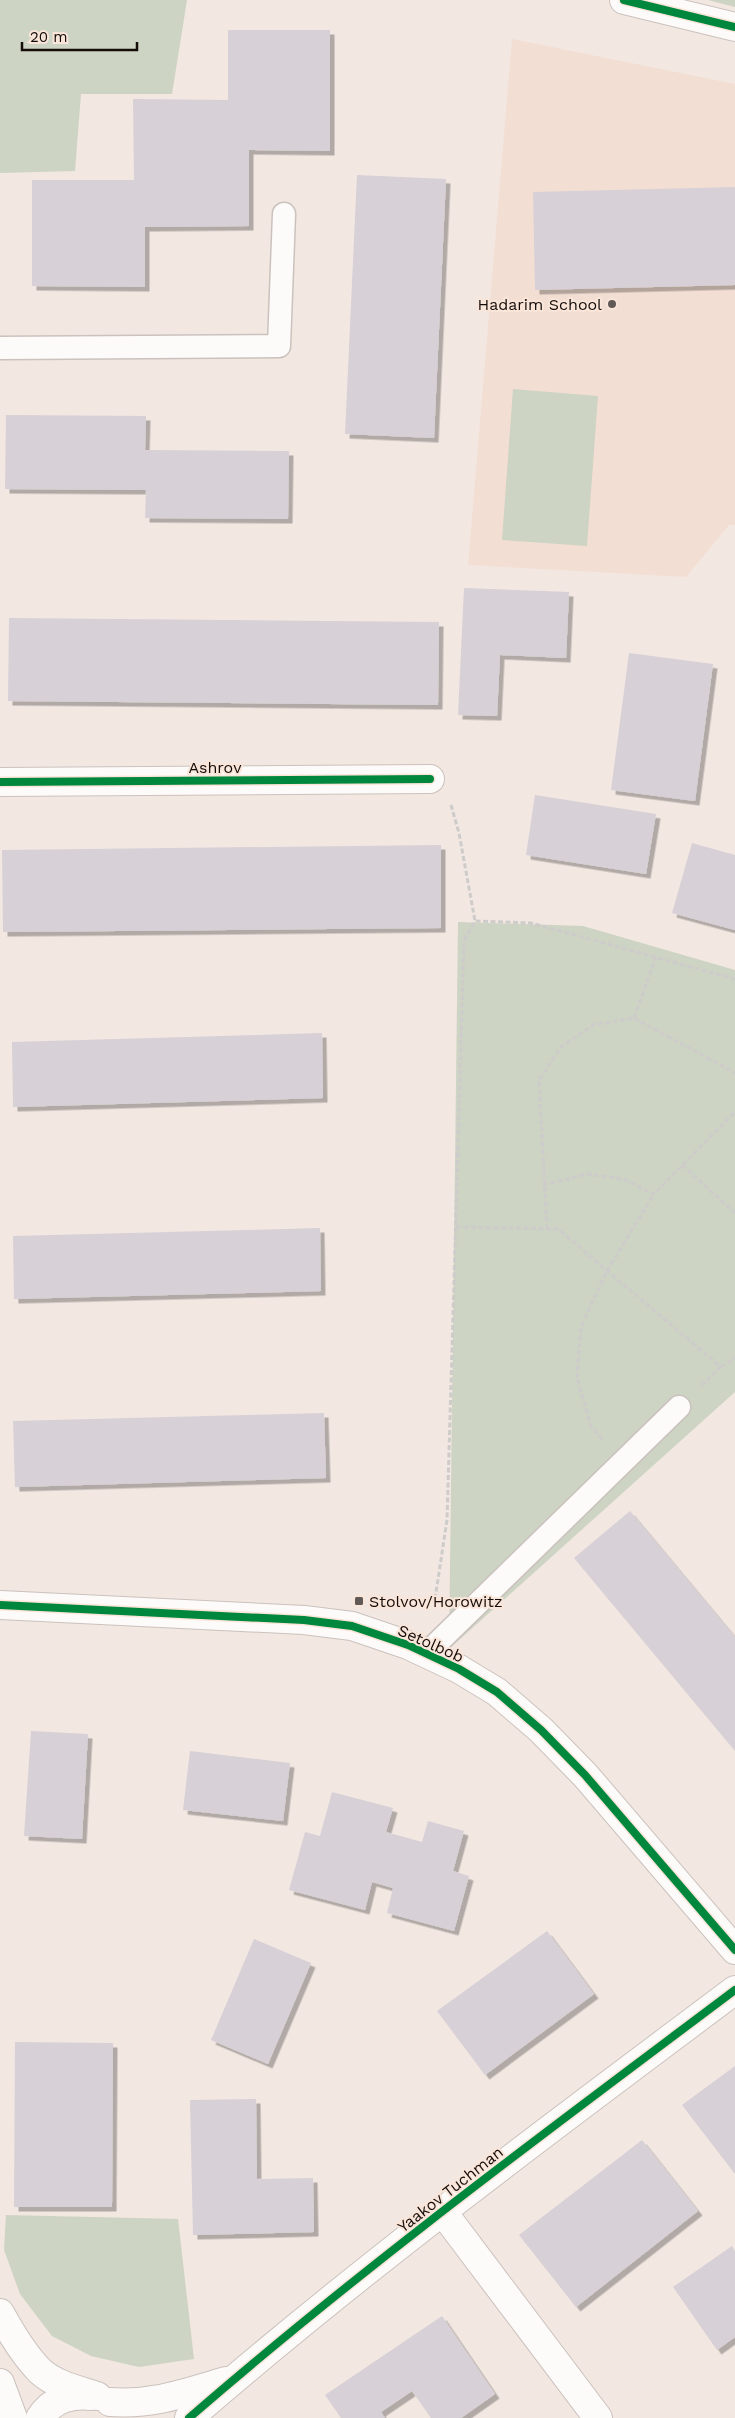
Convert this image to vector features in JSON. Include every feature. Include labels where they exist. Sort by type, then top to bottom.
[{"type":"street","points":[[624,0],[735,27]]},
{"type":"street","name":"Ashrov","points":[[0,782],[430,779]]},
{"type":"street","name":"Setolbob","points":[[0,1605],[304,1620],[352,1626],[417,1649],[459,1669],[497,1692],[541,1730],[585,1775],[735,1950]]},
{"type":"street","name":"Yaakov Tuchman","points":[[189,2418],[235,2378],[442,2212],[735,1990]]},
{"type":"street","points":[[442,2212],[598,2418]]},
{"type":"street","points":[[0,2313],[15,2339],[41,2372],[64,2385],[112,2405]]},
{"type":"street","name":"Yaakov Tuchman","points":[[112,2405],[172,2397],[235,2378]]},
{"type":"street","points":[[0,2383],[12,2418]]},
{"type":"street","points":[[40,2418],[45,2410],[60,2399],[79,2394],[112,2405]]},
{"type":"lane","points":[[0,348],[279,346],[284,214]]},
{"type":"lane","points":[[417,1649],[622,1463],[679,1407]]},
{"type":"path","points":[[417,1649],[434,1606],[448,1520],[464,941],[475,921],[459,833],[451,806],[430,779]]},
{"type":"path","points":[[475,921],[531,923],[735,979]]},
{"type":"path","points":[[634,1018],[656,958]]},
{"type":"path","points":[[547,1228],[543,1185],[539,1080],[562,1046],[593,1025],[634,1018],[735,1073]]},
{"type":"path","points":[[622,1463],[591,1426],[577,1378],[580,1327],[607,1270],[654,1194],[735,1112]]},
{"type":"path","points":[[682,1165],[735,1213]]},
{"type":"path","points":[[543,1185],[586,1174],[623,1179],[654,1194]]},
{"type":"path","points":[[456,1227],[558,1229],[721,1367]]},
{"type":"path","points":[[679,1407],[721,1367],[735,1358]]},
{"type":"shaded area","name":"Hadarim School","points":[[512,39],[735,84],[735,525],[729,525],[686,577],[468,565]]},
{"type":"green space","points":[[0,0],[187,0],[172,94],[81,94],[75,171],[0,173]]},
{"type":"green space","points":[[708,0],[735,0],[735,7]]},
{"type":"green space","points":[[513,389],[598,396],[587,546],[502,540]]},
{"type":"green space","points":[[458,922],[583,926],[735,970],[735,1392],[449,1649]]},
{"type":"green space","points":[[6,2215],[178,2219],[194,2359],[139,2367],[91,2356],[52,2336],[20,2294],[4,2250]]},
{"type":"building","points":[[228,30],[330,30],[330,151],[249,150],[249,226],[145,227],[145,287],[32,286],[32,180],[134,180],[133,99],[228,100]]},
{"type":"building","points":[[357,175],[446,179],[434,438],[345,434]]},
{"type":"building","points":[[735,187],[735,285],[535,290],[533,192]]},
{"type":"building","points":[[6,415],[146,416],[145,450],[289,451],[288,519],[145,518],[146,490],[5,489]]},
{"type":"building","points":[[464,588],[569,592],[566,658],[500,655],[497,716],[458,715]]},
{"type":"building","points":[[9,618],[439,622],[438,705],[8,701]]},
{"type":"building","points":[[629,653],[713,664],[695,801],[611,790]]},
{"type":"building","points":[[535,795],[656,814],[646,874],[526,855]]},
{"type":"building","points":[[692,843],[735,855],[735,930],[672,913]]},
{"type":"building","points":[[441,845],[441,928],[3,932],[2,850]]},
{"type":"building","points":[[322,1033],[323,1098],[13,1107],[12,1042]]},
{"type":"building","points":[[320,1228],[321,1291],[14,1299],[13,1236]]},
{"type":"building","points":[[324,1413],[326,1478],[15,1487],[13,1421]]},
{"type":"building","points":[[630,1511],[735,1637],[735,1751],[574,1558]]},
{"type":"building","points":[[31,1731],[88,1734],[82,1839],[24,1836]]},
{"type":"building","points":[[190,1751],[290,1763],[283,1821],[183,1810]]},
{"type":"building","points":[[332,1792],[393,1808],[386,1832],[422,1842],[428,1821],[464,1831],[453,1871],[469,1876],[454,1931],[387,1913],[393,1888],[372,1882],[365,1910],[289,1890],[305,1832],[320,1836]]},
{"type":"building","points":[[547,1931],[594,1994],[485,2075],[437,2011]]},
{"type":"building","points":[[254,1939],[311,1963],[268,2064],[211,2040]]},
{"type":"building","points":[[15,2042],[113,2043],[112,2207],[14,2207]]},
{"type":"building","points":[[735,2066],[735,2174],[682,2105]]},
{"type":"building","points":[[256,2099],[257,2179],[313,2178],[314,2232],[193,2235],[190,2100]]},
{"type":"building","points":[[642,2140],[698,2211],[576,2307],[519,2235]]},
{"type":"building","points":[[732,2246],[735,2251],[735,2337],[717,2350],[673,2287]]},
{"type":"building","points":[[442,2316],[495,2394],[461,2418],[431,2418],[412,2391],[381,2412],[385,2418],[341,2418],[325,2395]]},
{"type":"cycle path","points":[[624,0],[735,27]]},
{"type":"cycle path","points":[[0,782],[430,779]]},
{"type":"cycle path","points":[[0,1605],[304,1620],[352,1626],[408,1645],[459,1669],[497,1692],[541,1730],[585,1775],[735,1950]]},
{"type":"cycle path","points":[[189,2418],[390,2252],[527,2146],[735,1990]]},
{"type":"place","name":"Hadarim School","points":[[612,304]]},
{"type":"place","name":"Stolvov/Horowitz","points":[[359,1601]]}]
